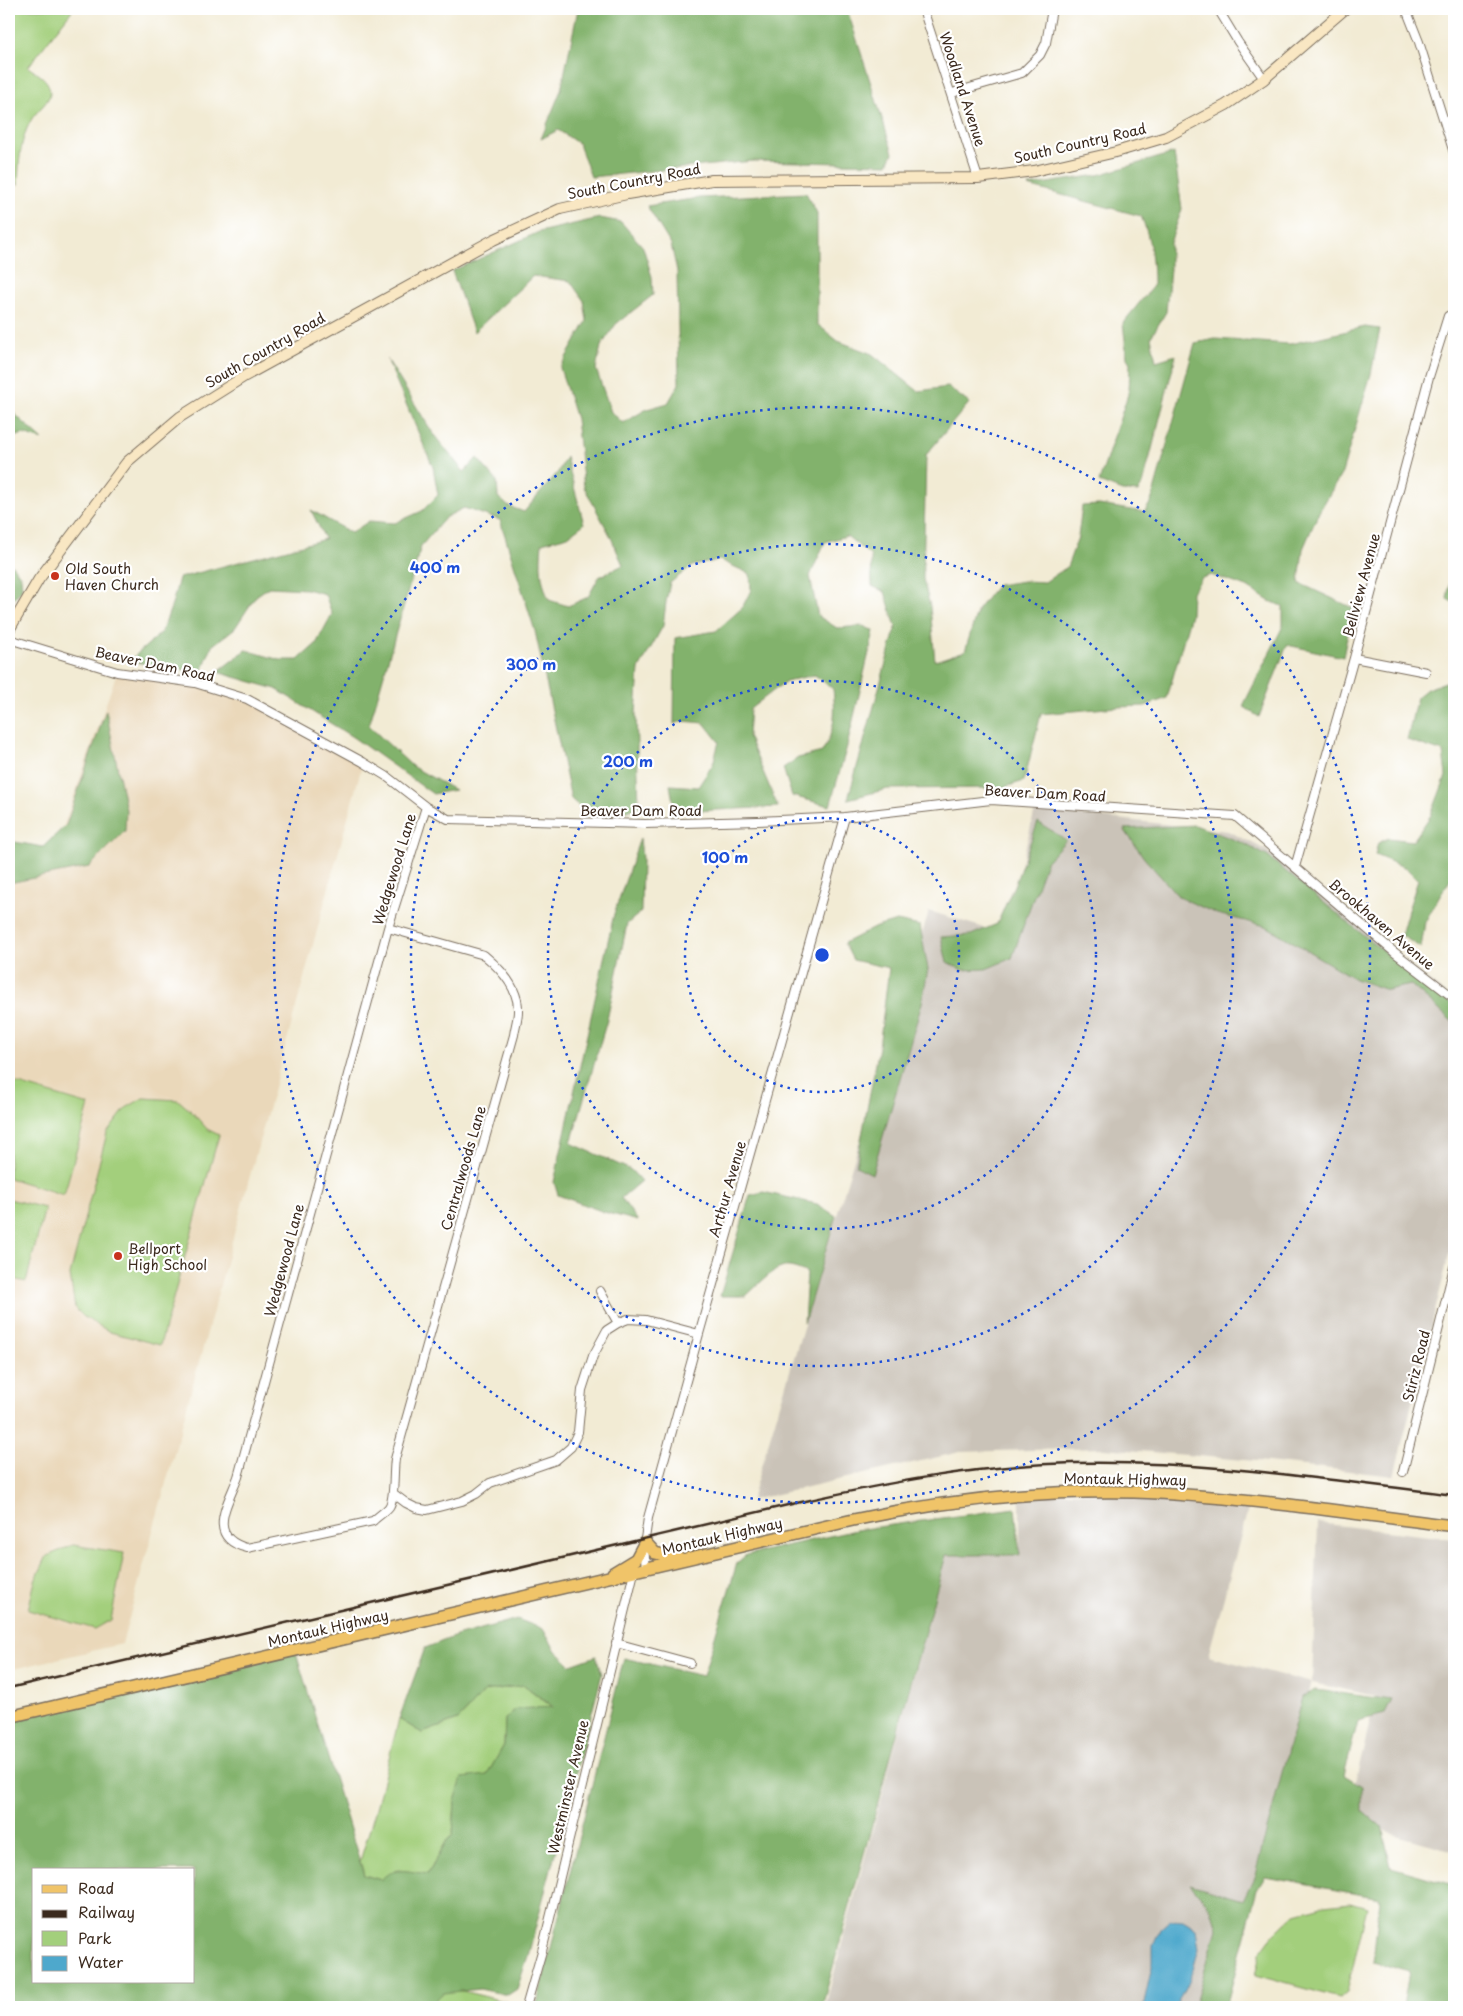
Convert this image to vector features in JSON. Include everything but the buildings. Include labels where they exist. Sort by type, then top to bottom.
[{"type":"main road","name":"South Country Road","points":[[9,630],[39,579],[127,462],[180,417],[254,371],[493,240],[560,209],[627,194],[712,180],[978,178],[1034,171],[1116,152],[1166,137],[1226,105],[1264,79],[1345,9]]},
{"type":"main road","name":"Montauk Highway","points":[[9,1717],[914,1508],[973,1500],[1047,1493],[1134,1492],[1204,1496],[1454,1526]]},
{"type":"main road","points":[[597,1581],[633,1562],[645,1542],[658,1555],[688,1560]]},
{"type":"street","name":"Woodland Avenue","points":[[923,9],[952,92],[978,178]]},
{"type":"street","points":[[952,92],[1022,74],[1040,55],[1046,43],[1052,9]]},
{"type":"street","points":[[1218,9],[1264,79]]},
{"type":"street","points":[[1406,9],[1419,42],[1454,153]]},
{"type":"street","name":"Bellview Avenue","points":[[1295,867],[1354,658],[1429,378],[1448,316],[1454,313]]},
{"type":"street","name":"Beaver Dam Road","points":[[9,639],[117,672],[194,684],[247,699],[371,766],[426,807],[448,819],[645,824],[845,817],[991,800],[1235,816],[1295,867]]},
{"type":"street","points":[[1354,658],[1426,672]]},
{"type":"street","name":"Wedgewood Lane","points":[[394,1494],[389,1507],[373,1520],[247,1548],[234,1545],[226,1538],[222,1530],[388,928],[426,807]]},
{"type":"street","name":"Arthur Avenue","points":[[646,1570],[645,1542],[648,1518],[698,1334],[845,817]]},
{"type":"street","name":"Brookhaven Avenue","points":[[1295,867],[1394,952],[1454,998]]},
{"type":"street","name":"Centralwoods Lane","points":[[388,928],[484,955],[497,965],[507,978],[515,993],[518,1010],[514,1035],[395,1460],[392,1477],[394,1494]]},
{"type":"street","name":"Stiriz Road","points":[[1403,1472],[1454,1267]]},
{"type":"street","points":[[600,1291],[618,1323]]},
{"type":"street","points":[[394,1494],[411,1506],[427,1510],[462,1501],[476,1494],[490,1483],[556,1460],[571,1447],[578,1432],[582,1390],[592,1356],[607,1330],[618,1323],[628,1319],[646,1320],[698,1334]]},
{"type":"street","name":"Westminster Avenue","points":[[526,2007],[542,1951],[634,1572]]},
{"type":"street","points":[[616,1643],[690,1663]]},
{"type":"shaded area","name":"Bellport High School","points":[[117,672],[195,683],[253,701],[363,762],[122,1644],[9,1670],[9,842],[49,867]]},
{"type":"shaded area","points":[[1035,810],[1228,831],[1266,850],[1454,1001],[1454,1235],[1394,1476],[1268,1462],[1104,1448],[960,1452],[751,1500],[929,911],[1004,934]]},
{"type":"shaded area","points":[[1070,1492],[1250,1502],[1208,1656],[1312,1683],[1216,2007],[825,2007],[946,1555],[1020,1555],[1020,1494]]},
{"type":"shaded area","points":[[1318,1523],[1454,1539],[1454,1851],[1346,1821],[1376,1696],[1312,1683]]},
{"type":"green space","points":[[9,9],[73,9],[28,67],[45,80],[49,87],[50,95],[33,117],[25,133],[18,185],[9,180]]},
{"type":"green space","points":[[578,9],[847,9],[893,153],[888,164],[753,161],[591,177],[579,144],[558,130],[541,139],[561,90]]},
{"type":"green space","points":[[1174,153],[1182,209],[1170,243],[1170,269],[1166,312],[1151,337],[1156,361],[1176,355],[1143,484],[1138,492],[1122,491],[1099,482],[1129,391],[1130,363],[1127,358],[1123,323],[1153,286],[1152,259],[1147,233],[1141,216],[1028,186],[1098,175]]},
{"type":"green space","points":[[806,193],[817,213],[817,324],[838,341],[872,354],[918,391],[948,387],[969,403],[926,455],[923,579],[930,606],[935,661],[965,651],[978,609],[997,585],[1024,581],[1045,582],[1067,567],[1078,537],[1082,506],[1099,505],[1144,512],[1151,502],[1195,343],[1215,339],[1290,344],[1365,327],[1380,329],[1371,374],[1342,473],[1319,512],[1303,549],[1299,583],[1353,608],[1343,657],[1287,645],[1259,717],[1243,706],[1283,626],[1283,606],[1269,601],[1247,587],[1211,575],[1202,578],[1192,592],[1191,614],[1167,698],[1145,706],[1041,714],[1024,781],[1002,788],[888,789],[848,799],[896,627],[885,592],[872,586],[871,556],[847,536],[825,542],[810,576],[818,616],[837,628],[863,626],[874,631],[847,746],[830,806],[792,796],[783,768],[798,758],[822,752],[830,736],[834,722],[833,689],[815,675],[786,681],[750,709],[748,736],[778,807],[675,812],[670,785],[698,787],[713,764],[719,742],[704,723],[683,721],[674,724],[675,638],[716,631],[742,608],[751,590],[750,574],[720,560],[692,566],[670,583],[663,626],[639,669],[636,714],[639,806],[624,812],[580,807],[571,799],[535,631],[500,520],[464,508],[446,517],[421,546],[369,726],[413,767],[455,790],[433,794],[354,738],[276,689],[217,672],[246,650],[280,660],[298,660],[316,644],[332,614],[325,594],[306,589],[269,587],[256,596],[235,628],[212,646],[201,673],[129,661],[161,633],[172,605],[179,578],[325,539],[311,510],[351,533],[369,521],[395,523],[422,511],[438,495],[433,467],[387,359],[434,435],[464,472],[477,458],[497,481],[498,497],[508,506],[524,512],[558,472],[566,457],[584,524],[568,536],[542,543],[542,579],[549,600],[568,606],[588,597],[599,577],[623,565],[610,535],[584,487],[576,419],[560,368],[587,321],[584,301],[570,281],[533,276],[474,332],[452,271],[539,232],[600,218],[621,222],[643,247],[652,277],[653,295],[616,324],[601,346],[596,369],[611,412],[623,423],[647,409],[668,403],[679,384],[677,271],[671,245],[647,206],[699,198]]},
{"type":"green space","points":[[9,409],[43,440],[23,434],[9,439]]},
{"type":"green space","points":[[1454,557],[1454,603],[1447,599]]},
{"type":"green space","points":[[9,561],[21,577],[22,589],[9,604]]},
{"type":"green space","points":[[1454,675],[1454,875],[1441,893],[1425,922],[1421,948],[1401,935],[1418,880],[1406,868],[1375,855],[1378,843],[1388,838],[1413,841],[1431,815],[1446,776],[1443,752],[1407,740],[1417,697],[1427,689],[1448,681]]},
{"type":"green space","points":[[106,710],[126,810],[125,831],[89,867],[9,883],[9,841],[43,847],[66,825]]},
{"type":"green space","points":[[1038,822],[1066,840],[1046,862],[1012,958],[986,969],[962,970],[947,962],[941,937],[971,935],[997,924],[1016,881]]},
{"type":"green space","points":[[1195,825],[1243,843],[1267,856],[1406,970],[1454,1006],[1454,1023],[1411,985],[1387,990],[1355,979],[1266,926],[1217,914],[1179,897],[1144,858],[1124,829]]},
{"type":"green space","points":[[640,838],[642,859],[641,912],[627,924],[607,1020],[571,1143],[631,1170],[641,1181],[621,1198],[638,1221],[604,1212],[558,1195],[554,1182],[614,914]]},
{"type":"green space","points":[[897,921],[920,926],[928,969],[922,1003],[872,1174],[856,1166],[879,1047],[889,968],[853,960],[844,943],[876,927]]},
{"type":"green space","points":[[9,1081],[89,1105],[64,1195],[9,1178]]},
{"type":"green space","points":[[143,1098],[178,1100],[207,1129],[219,1135],[160,1345],[110,1332],[84,1317],[75,1308],[70,1275],[107,1133],[126,1108]]},
{"type":"green space","points":[[763,1192],[817,1204],[836,1216],[804,1323],[807,1273],[796,1268],[784,1267],[779,1269],[769,1275],[746,1296],[720,1296],[750,1195]]},
{"type":"green space","points":[[9,1199],[45,1208],[26,1282],[9,1278]]},
{"type":"green space","points":[[1015,1508],[1020,1555],[946,1555],[822,2007],[536,2007],[624,1658],[703,1676],[737,1563],[746,1555],[856,1530]]},
{"type":"green space","points":[[73,1545],[124,1553],[111,1620],[95,1629],[28,1610],[35,1581],[47,1556]]},
{"type":"green space","points":[[517,1619],[543,1629],[556,1651],[571,1665],[596,1656],[602,1674],[528,1956],[517,1989],[508,1995],[480,1989],[443,1993],[428,2007],[9,2007],[9,1717],[295,1650],[364,1875],[381,1880],[391,1872],[396,1871],[428,1874],[447,1840],[453,1835],[455,1801],[462,1778],[487,1775],[504,1745],[505,1719],[516,1709],[553,1707],[524,1685],[485,1691],[458,1720],[422,1733],[399,1719],[425,1648],[456,1636]]},
{"type":"green space","points":[[524,1685],[553,1708],[516,1709],[505,1719],[504,1745],[487,1775],[455,1801],[453,1835],[447,1840],[428,1874],[398,1870],[381,1880],[364,1875],[360,1861],[399,1719],[422,1733],[458,1720],[485,1691]]},
{"type":"green space","points":[[1316,1690],[1392,1700],[1385,1714],[1358,1721],[1344,1775],[1362,1786],[1362,1810],[1382,1827],[1391,1867],[1454,1885],[1454,2007],[1403,2007],[1409,1972],[1373,1962],[1380,1898],[1265,1877],[1257,1890],[1226,2007],[1194,2007],[1217,1928],[1211,1909],[1190,1884],[1243,1900],[1255,1875],[1302,1697]]},
{"type":"green space","points":[[1350,1902],[1367,1907],[1347,1992],[1339,1998],[1255,1975],[1260,1953],[1274,1934],[1296,1913],[1325,1905]]},
{"type":"green space","points":[[434,1984],[515,2004],[514,2007],[428,2007]]},
{"type":"water","points":[[1170,1920],[1183,1921],[1196,1929],[1199,1948],[1193,1970],[1176,2007],[1143,2007],[1153,1962],[1153,1945],[1160,1929]]},
{"type":"railway","points":[[9,1688],[792,1504],[897,1482],[967,1471],[1037,1464],[1121,1463],[1169,1465],[1312,1477],[1454,1495]]},
{"type":"place","name":"Old South Haven Church","points":[[55,576]]},
{"type":"place","name":"Bellport High School","points":[[118,1256]]}]
